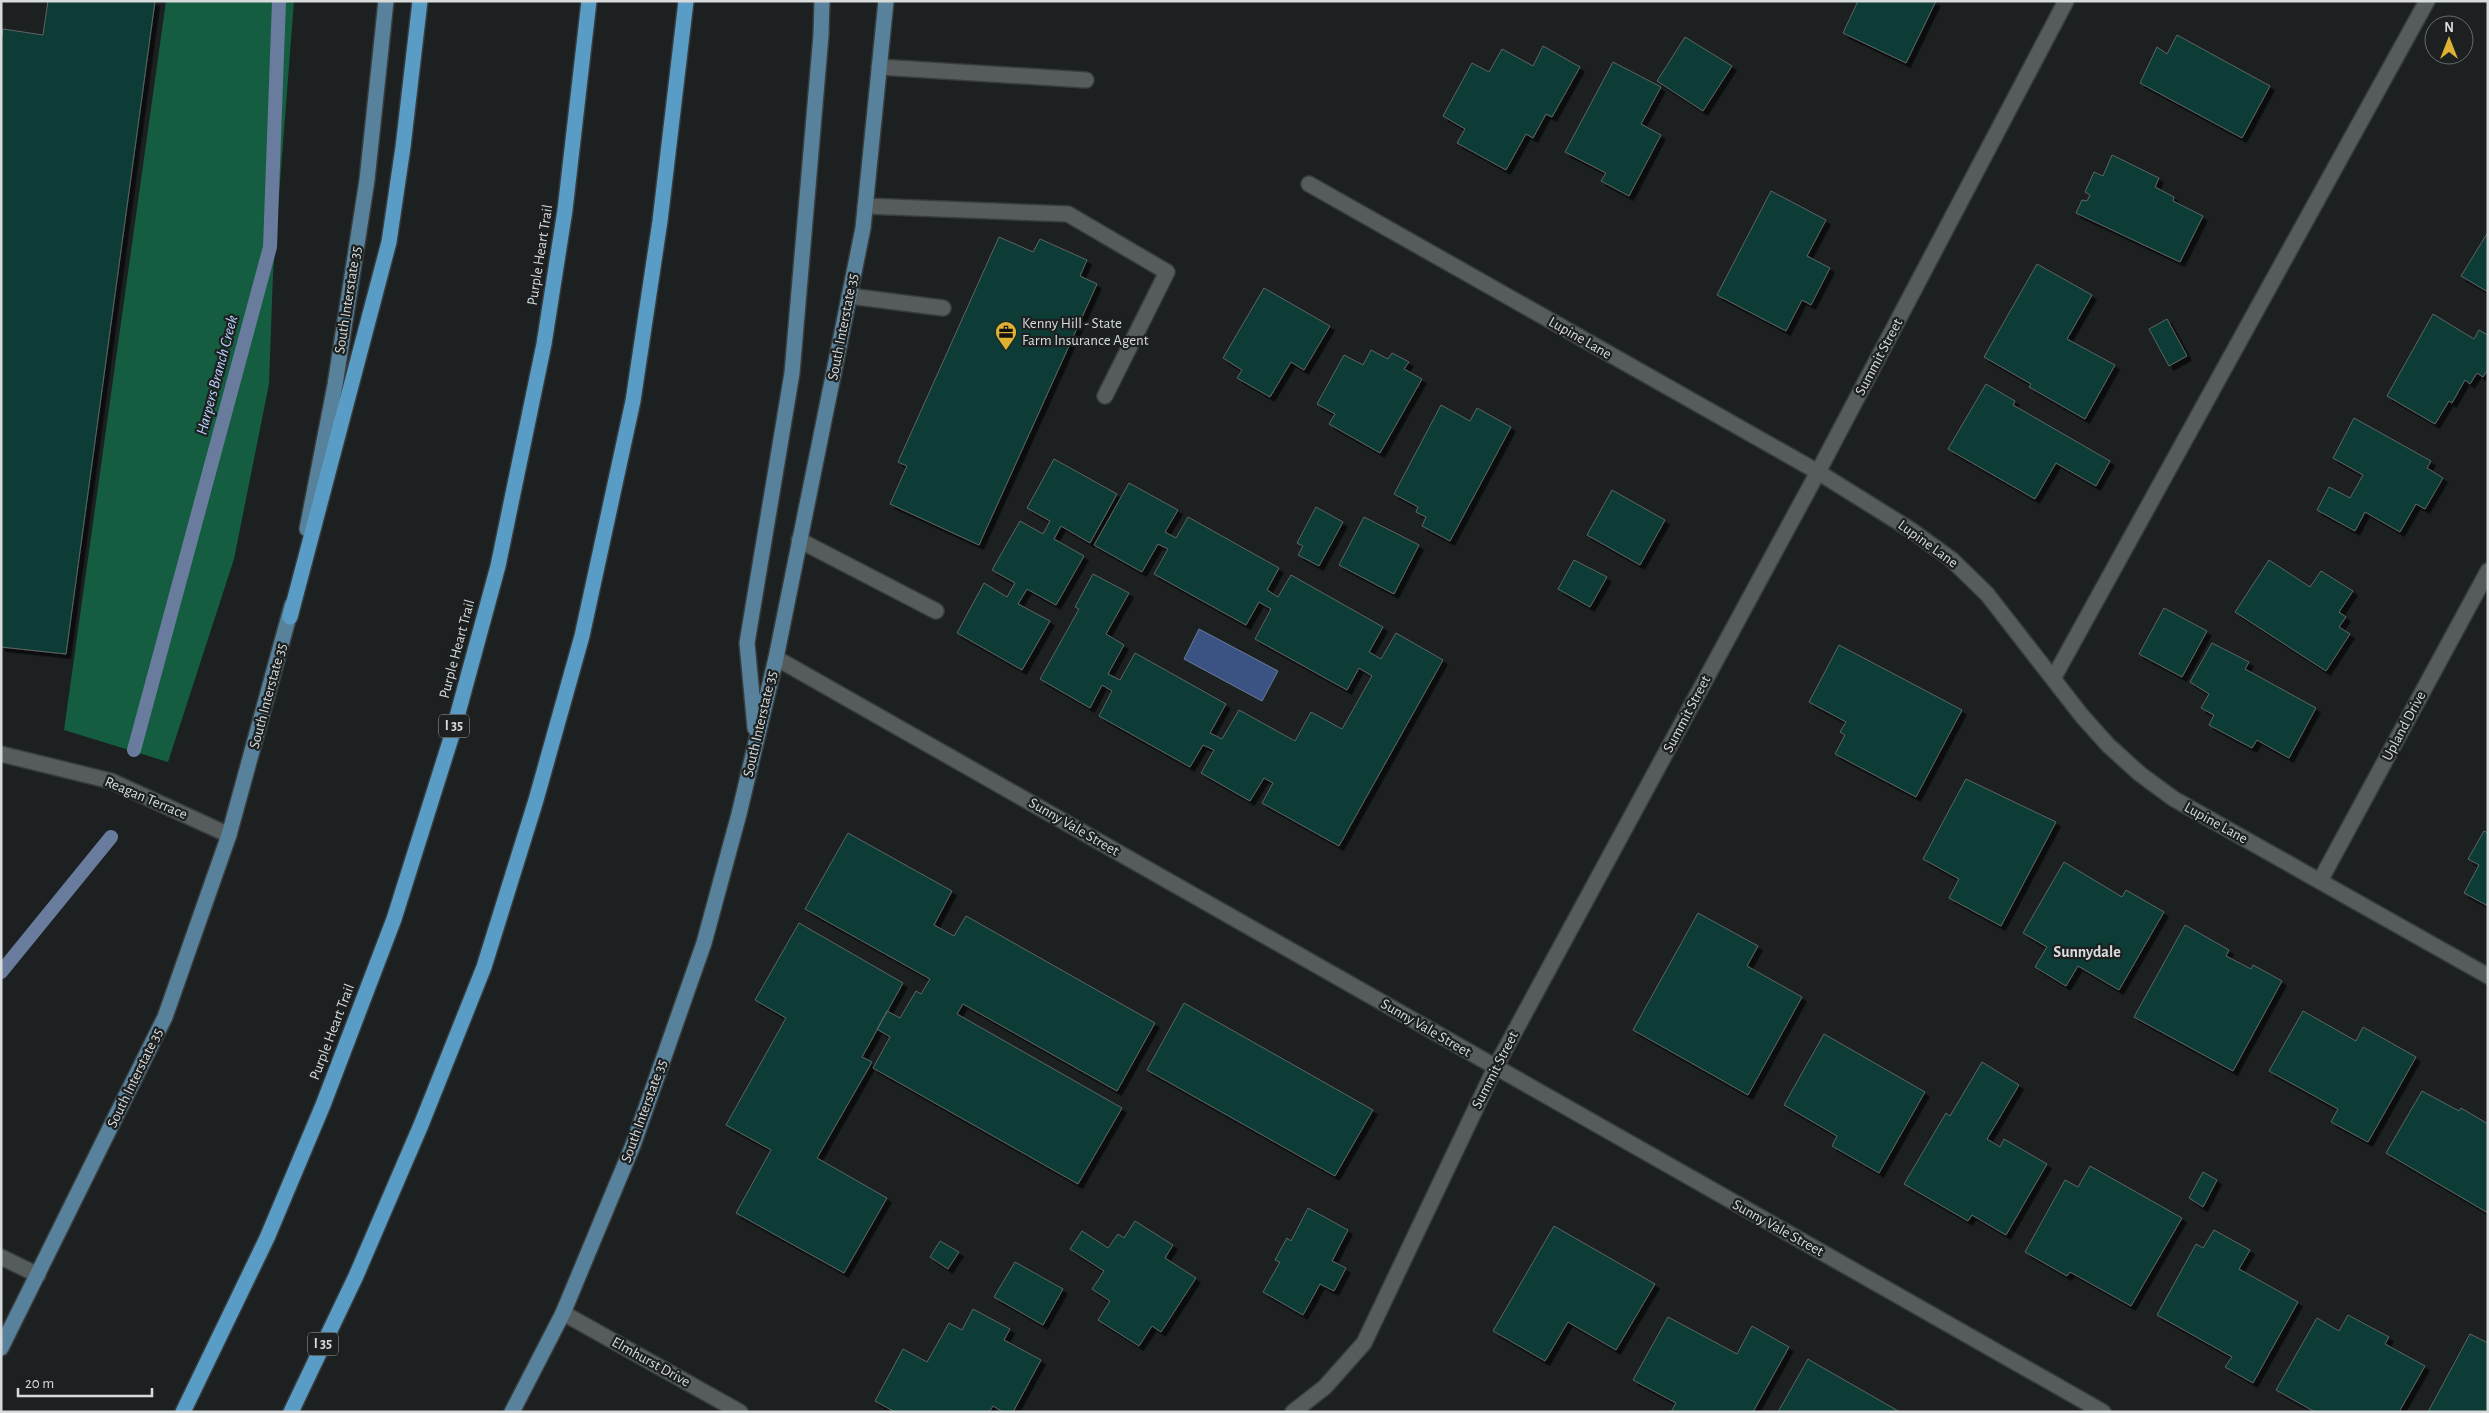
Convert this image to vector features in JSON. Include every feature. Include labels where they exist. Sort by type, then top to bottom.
[{"type":"highway","points":[[290,617],[389,242],[405,138],[420,1]]},
{"type":"highway","name":"Purple Heart Trail","points":[[183,1412],[267,1238],[322,1105],[394,919],[452,735],[498,566],[544,344],[564,210],[589,1]]},
{"type":"highway","name":"I 35","points":[[290,1412],[360,1267],[421,1124],[484,967],[536,800],[582,636],[633,402],[660,221],[686,1]]},
{"type":"main road","name":"South Interstate 35","points":[[1,1348],[165,1017],[230,836],[290,617],[335,385],[368,180],[386,1]]},
{"type":"main road","points":[[756,742],[747,643],[792,373],[820,45],[822,1]]},
{"type":"main road","name":"South Interstate 35","points":[[512,1412],[563,1313],[633,1145],[704,943],[776,658],[863,228],[886,1]]},
{"type":"street","name":"Summit Street","points":[[1293,1412],[1325,1387],[1364,1343],[1495,1068],[1818,472],[2066,1]]},
{"type":"street","points":[[2054,677],[2427,1]]},
{"type":"street","points":[[879,67],[1086,80]]},
{"type":"street","name":"Lupine Lane","points":[[1308,184],[1818,472],[1911,530],[1951,559],[1987,594],[2054,677],[2082,716],[2108,745],[2140,774],[2174,799],[2488,976]]},
{"type":"street","points":[[865,206],[1068,214],[1167,272],[1105,396]]},
{"type":"street","points":[[849,296],[943,308]]},
{"type":"street","points":[[800,540],[936,612]]},
{"type":"street","name":"Upland Drive","points":[[2320,881],[2488,571]]},
{"type":"street","name":"Sunny Vale Street","points":[[776,658],[2103,1412]]},
{"type":"street","name":"Reagan Terrace","points":[[1,754],[111,782],[230,836]]},
{"type":"street","points":[[1,1257],[38,1275]]},
{"type":"street","name":"Elmhurst Drive","points":[[563,1313],[740,1412]]},
{"type":"green space","points":[[166,1],[294,1],[273,274],[269,384],[234,559],[168,762],[64,730]]},
{"type":"water","points":[[1199,629],[1278,671],[1262,701],[1184,659]]},
{"type":"building","points":[[48,1],[155,1],[66,654],[1,647],[1,41],[3,29],[43,35]]},
{"type":"building","points":[[1858,1],[1936,1],[1906,63],[1843,33]]},
{"type":"building","points":[[2177,35],[2270,86],[2242,138],[2140,83],[2157,47],[2167,54]]},
{"type":"building","points":[[1685,37],[1732,66],[1703,111],[1657,81]]},
{"type":"building","points":[[1543,46],[1580,67],[1552,117],[1546,114],[1533,138],[1526,134],[1506,170],[1457,143],[1465,129],[1443,116],[1472,63],[1489,72],[1502,49],[1533,66]]},
{"type":"building","points":[[1613,62],[1661,87],[1641,124],[1661,135],[1629,196],[1601,181],[1606,173],[1565,152]]},
{"type":"building","points":[[2112,155],[2159,178],[2155,187],[2174,197],[2173,201],[2203,216],[2180,262],[2076,213],[2082,200],[2087,201],[2090,195],[2085,192],[2094,172],[2103,176]]},
{"type":"building","points":[[1771,191],[1826,220],[1807,256],[1830,268],[1811,305],[1802,300],[1786,331],[1717,295]]},
{"type":"building","points":[[2488,232],[2488,292],[2461,276]]},
{"type":"building","points":[[999,237],[1033,252],[1040,239],[1087,260],[1080,276],[1097,284],[979,545],[890,504],[907,466],[898,462]]},
{"type":"building","points":[[2037,264],[2092,295],[2067,339],[2115,365],[2085,419],[2029,387],[2031,384],[1984,357]]},
{"type":"building","points":[[1264,288],[1330,326],[1304,370],[1291,362],[1270,397],[1237,378],[1242,370],[1223,358]]},
{"type":"building","points":[[2433,314],[2474,339],[2479,330],[2488,335],[2488,369],[2483,377],[2477,373],[2470,384],[2465,380],[2452,403],[2449,401],[2435,424],[2387,396]]},
{"type":"building","points":[[2167,319],[2187,356],[2169,366],[2149,329]]},
{"type":"building","points":[[1371,350],[1388,359],[1392,353],[1409,362],[1404,369],[1422,379],[1380,453],[1329,424],[1335,414],[1317,404],[1344,355],[1363,365]]},
{"type":"building","points":[[1986,384],[2015,401],[2013,405],[2110,461],[2096,486],[2056,463],[2035,499],[1948,449]]},
{"type":"building","points":[[1441,405],[1470,421],[1477,408],[1511,427],[1450,541],[1422,526],[1426,517],[1416,512],[1418,507],[1394,494]]},
{"type":"building","points":[[2354,418],[2431,461],[2427,468],[2443,478],[2425,509],[2416,504],[2400,532],[2365,512],[2355,531],[2317,510],[2329,487],[2350,498],[2363,475],[2333,458]]},
{"type":"building","points":[[1054,459],[1117,494],[1090,543],[1061,526],[1054,539],[1084,556],[1056,605],[1027,589],[1018,604],[1050,621],[1022,670],[957,633],[984,583],[1007,597],[1015,583],[992,570],[1020,521],[1043,534],[1050,521],[1027,508]]},
{"type":"building","points":[[1129,483],[1178,510],[1165,532],[1176,538],[1188,517],[1279,568],[1267,590],[1278,597],[1291,575],[1383,627],[1369,652],[1381,659],[1396,633],[1443,660],[1339,846],[1262,803],[1273,783],[1264,778],[1250,801],[1201,773],[1214,750],[1203,745],[1190,767],[1099,716],[1112,691],[1102,685],[1090,708],[1040,679],[1079,609],[1075,607],[1093,574],[1129,593],[1106,634],[1124,645],[1108,674],[1120,680],[1135,653],[1226,704],[1210,733],[1222,739],[1239,710],[1295,741],[1311,712],[1342,729],[1372,676],[1359,668],[1347,690],[1255,639],[1271,609],[1259,602],[1246,625],[1154,574],[1168,549],[1158,544],[1142,572],[1094,545]]},
{"type":"building","points":[[1612,490],[1665,520],[1640,565],[1587,535]]},
{"type":"building","points":[[1316,507],[1343,522],[1319,566],[1298,555],[1303,546],[1297,543]]},
{"type":"building","points":[[1364,517],[1419,545],[1394,594],[1339,565]]},
{"type":"building","points":[[1574,560],[1607,577],[1590,607],[1558,589]]},
{"type":"building","points":[[2269,560],[2310,587],[2321,571],[2353,591],[2339,612],[2346,617],[2339,627],[2350,634],[2326,671],[2235,612]]},
{"type":"building","points":[[2164,608],[2207,631],[2182,677],[2139,654]]},
{"type":"building","points":[[2212,643],[2249,662],[2245,669],[2316,708],[2289,758],[2257,740],[2252,748],[2209,725],[2214,715],[2201,708],[2209,694],[2190,682]]},
{"type":"building","points":[[1839,645],[1962,710],[1916,797],[1835,754],[1845,735],[1840,732],[1846,722],[1809,702]]},
{"type":"building","points":[[1966,779],[2056,822],[2001,926],[1949,898],[1959,879],[1923,859]]},
{"type":"building","points":[[2484,831],[2488,833],[2488,906],[2464,893],[2479,865],[2468,859]]},
{"type":"building","points":[[848,833],[952,891],[934,925],[954,936],[966,916],[1155,1023],[1117,1091],[963,1004],[957,1014],[1122,1108],[1078,1184],[873,1068],[890,1037],[877,1029],[887,1011],[900,1018],[916,991],[921,994],[930,979],[805,909]]},
{"type":"building","points":[[2064,862],[2122,897],[2126,890],[2164,912],[2119,990],[2078,966],[2066,986],[2035,967],[2047,947],[2023,933]]},
{"type":"building","points":[[1698,913],[1758,946],[1747,966],[1802,997],[1748,1095],[1633,1030]]},
{"type":"building","points":[[799,923],[903,983],[862,1057],[872,1062],[817,1158],[887,1198],[844,1273],[736,1213],[771,1150],[726,1125],[786,1018],[755,1000]]},
{"type":"building","points":[[2185,925],[2229,950],[2226,956],[2251,969],[2253,965],[2282,981],[2233,1071],[2134,1017]]},
{"type":"building","points":[[1184,1003],[1373,1110],[1335,1176],[1147,1070]]},
{"type":"building","points":[[2303,1011],[2356,1041],[2363,1027],[2416,1057],[2368,1142],[2331,1122],[2338,1109],[2269,1071]]},
{"type":"building","points":[[1824,1034],[1925,1092],[1879,1173],[1832,1146],[1837,1136],[1784,1105]]},
{"type":"building","points":[[1982,1062],[2019,1085],[1987,1139],[2000,1147],[2004,1139],[2047,1164],[2006,1235],[1972,1215],[1968,1221],[1904,1184],[1946,1113],[1950,1116]]},
{"type":"building","points":[[2422,1091],[2459,1111],[2461,1108],[2488,1124],[2488,1213],[2386,1153]]},
{"type":"building","points":[[2090,1166],[2182,1218],[2131,1306],[2070,1272],[2067,1276],[2025,1252],[2065,1180],[2078,1187]]},
{"type":"building","points":[[2203,1172],[2217,1180],[2203,1207],[2189,1198]]},
{"type":"building","points":[[1308,1208],[1348,1230],[1332,1261],[1346,1268],[1334,1291],[1320,1284],[1303,1315],[1263,1292],[1280,1262],[1275,1260],[1287,1238],[1291,1241]]},
{"type":"building","points":[[1135,1221],[1173,1245],[1165,1258],[1196,1278],[1161,1332],[1152,1326],[1139,1346],[1098,1320],[1110,1301],[1092,1289],[1104,1271],[1070,1249],[1082,1231],[1108,1248],[1118,1234],[1124,1238]]},
{"type":"building","points":[[1554,1226],[1655,1284],[1616,1350],[1568,1322],[1545,1361],[1493,1331]]},
{"type":"building","points":[[2214,1230],[2250,1250],[2239,1269],[2298,1302],[2253,1383],[2225,1367],[2232,1357],[2157,1315],[2196,1244],[2203,1248]]},
{"type":"building","points":[[940,1241],[959,1252],[948,1269],[930,1257]]},
{"type":"building","points":[[1015,1262],[1063,1289],[1043,1325],[994,1297]]},
{"type":"building","points":[[973,1309],[1010,1329],[1004,1340],[1041,1360],[1013,1412],[1003,1412],[993,1406],[989,1412],[895,1412],[875,1401],[903,1349],[927,1362],[949,1323],[962,1330]]},
{"type":"building","points":[[2348,1315],[2389,1337],[2385,1344],[2425,1366],[2399,1412],[2315,1412],[2276,1390],[2317,1318],[2339,1331]]},
{"type":"building","points":[[1668,1317],[1737,1354],[1752,1326],[1789,1347],[1753,1412],[1671,1412],[1676,1403],[1633,1380]]},
{"type":"building","points":[[2470,1334],[2488,1343],[2488,1412],[2428,1412]]},
{"type":"building","points":[[1808,1359],[1811,1361],[1900,1412],[1778,1412]]},
{"type":"waterway","name":"Harpers Branch Creek","points":[[134,750],[270,247],[279,1]]},
{"type":"waterway","name":"Harpers Branch Creek","points":[[1,972],[111,837]]},
{"type":"place","name":"Kenny Hill - State Farm Insurance Agent","points":[[1006,351]]},
{"type":"district","name":"Sunnydale","points":[[2087,952]]}]
